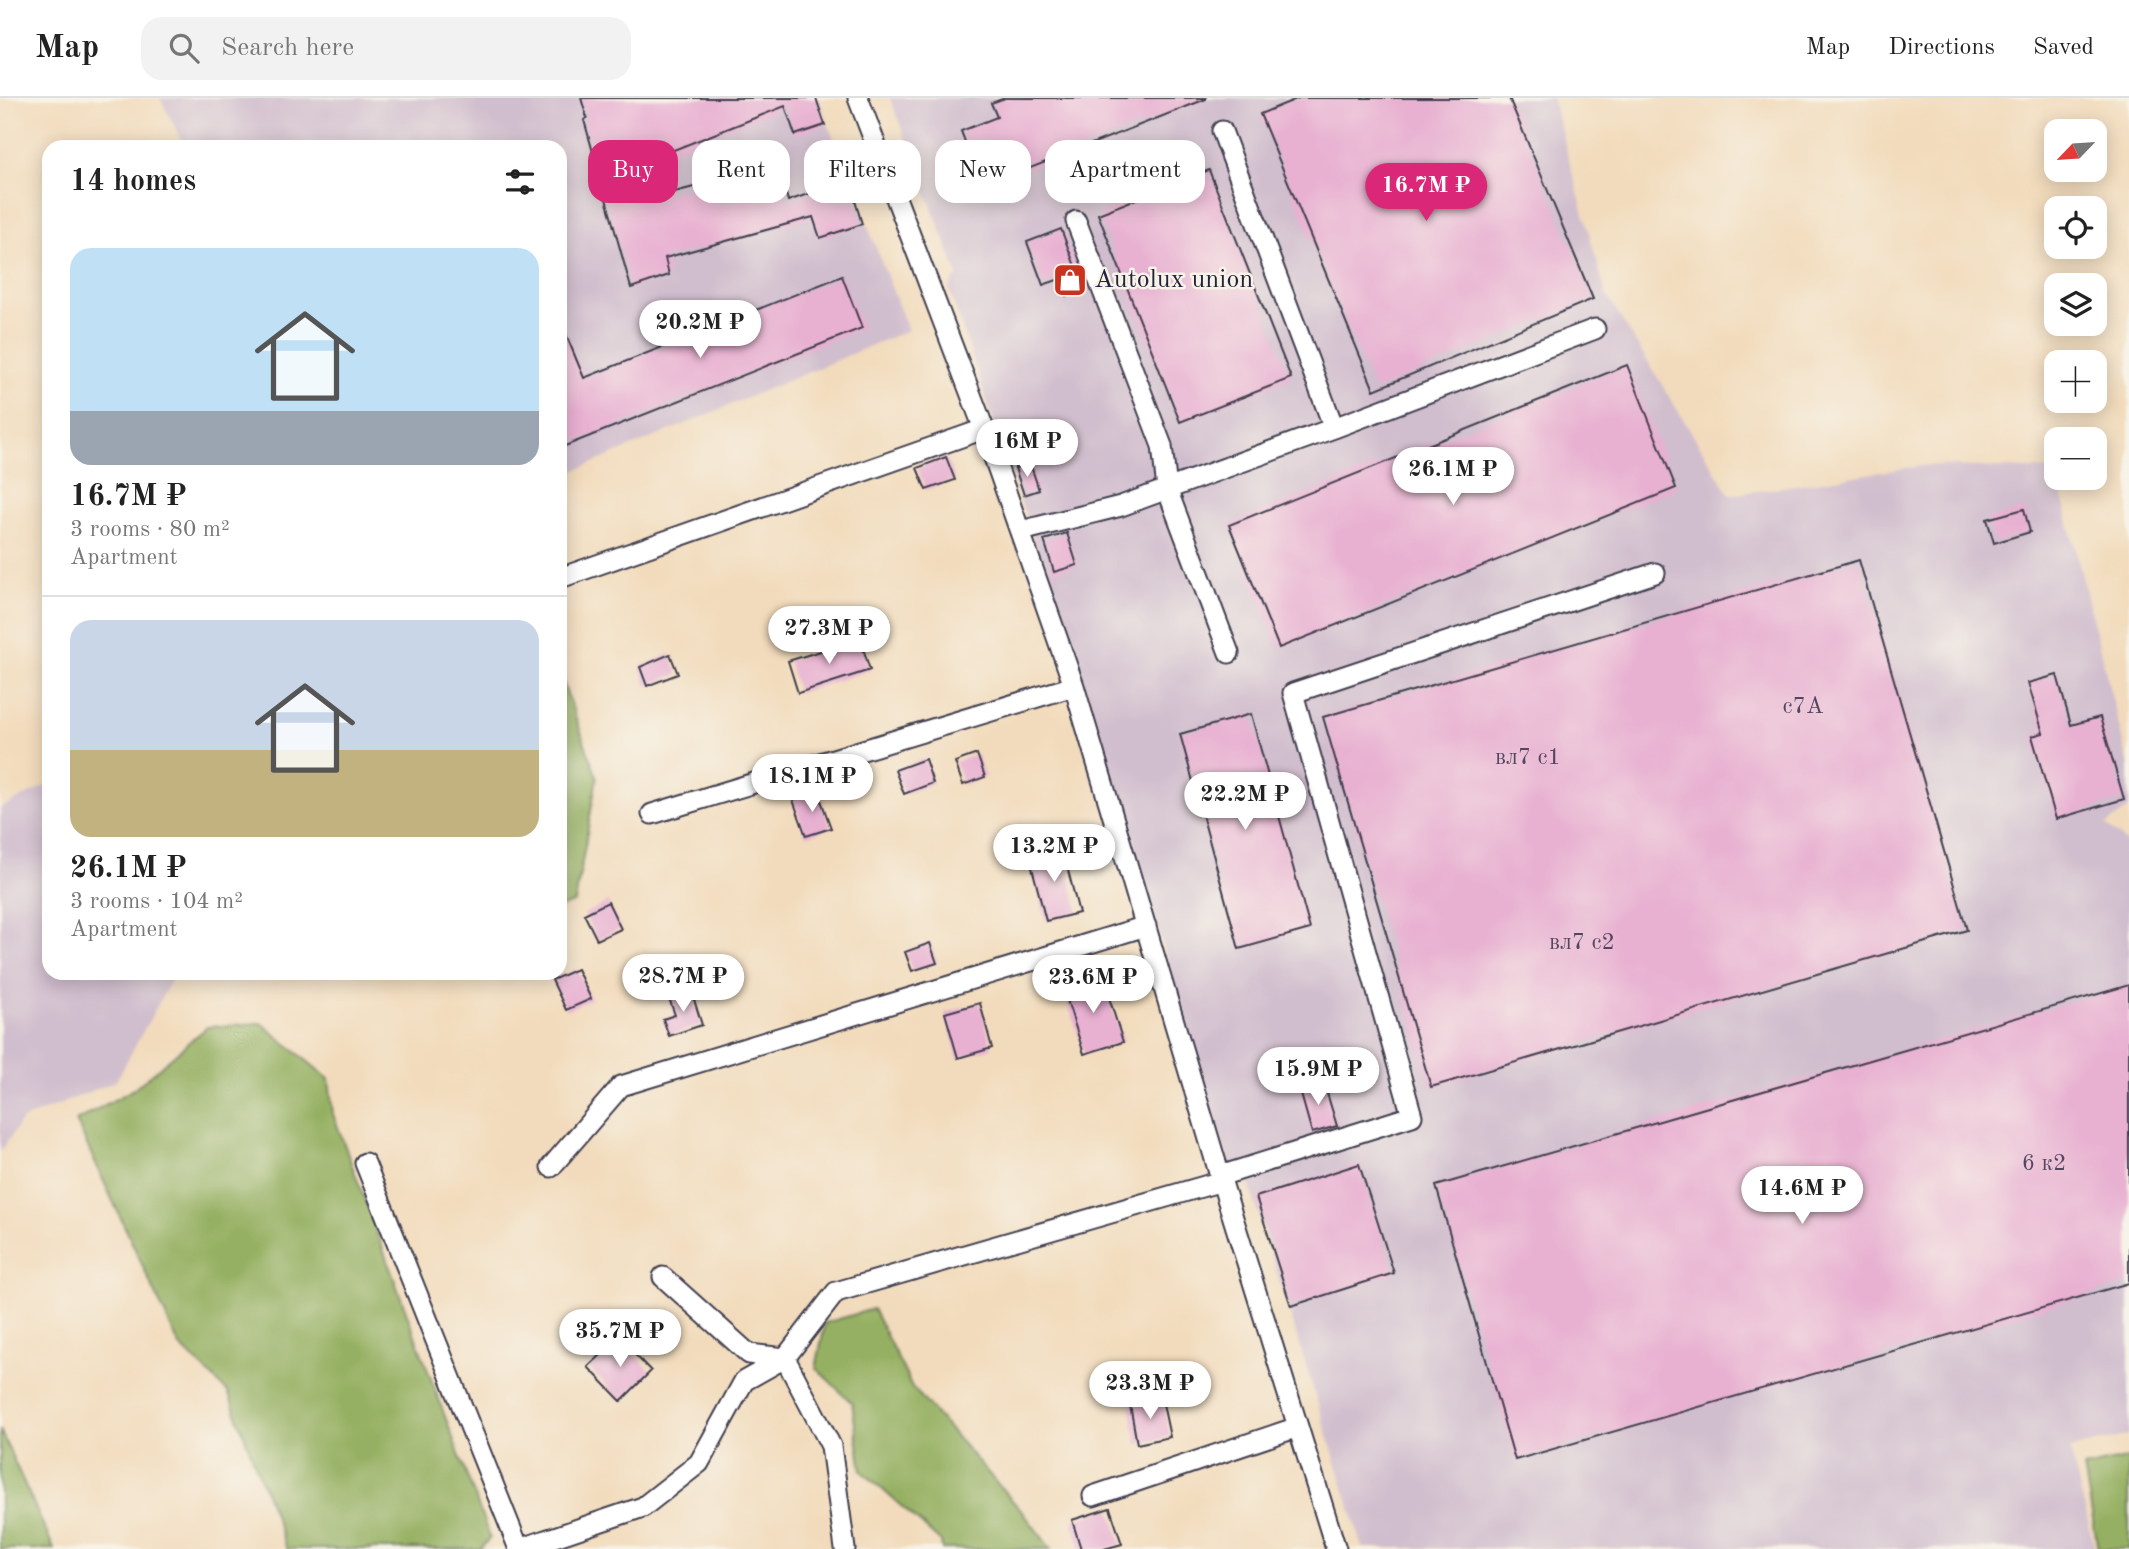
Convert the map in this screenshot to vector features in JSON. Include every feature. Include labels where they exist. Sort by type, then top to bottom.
[{"type":"street","points":[[858,98],[984,429],[1074,687],[1221,1179],[1336,1549]]},
{"type":"street","points":[[1222,131],[1334,428]]},
{"type":"street","points":[[1076,222],[1162,446],[1167,489],[1229,653]]},
{"type":"street","points":[[1021,530],[1121,506],[1595,329]]},
{"type":"street","points":[[567,576],[984,429]]},
{"type":"street","points":[[365,1163],[519,1549],[643,1507],[699,1463],[744,1381],[785,1358],[836,1292],[1221,1179],[1412,1116],[1293,693],[1655,573]]},
{"type":"street","points":[[652,814],[1074,687]]},
{"type":"street","points":[[551,1167],[621,1086],[1146,926]]},
{"type":"street","points":[[663,1277],[749,1354],[785,1358]]},
{"type":"street","points":[[785,1358],[831,1446],[845,1549]]},
{"type":"street","points":[[1093,1496],[1298,1427]]},
{"type":"shaded area","points":[[160,98],[818,98],[834,140],[804,140],[804,203],[859,203],[908,330],[567,474],[567,140],[181,140]]},
{"type":"shaded area","points":[[890,98],[1552,98],[1606,294],[1730,495],[1927,465],[2044,470],[2044,490],[2061,490],[2129,767],[2129,808],[2106,825],[2129,845],[2129,1435],[2070,1449],[2095,1549],[1363,1548],[1249,1184],[1235,1185],[1098,731],[949,288],[958,275],[921,179],[921,140],[906,140]]},
{"type":"shaded area","points":[[42,787],[42,980],[171,980],[116,1081],[22,1120],[0,1152],[0,808]]},
{"type":"green space","points":[[567,693],[597,777],[575,902],[567,905]]},
{"type":"green space","points":[[261,1023],[329,1079],[333,1114],[490,1538],[480,1549],[287,1549],[228,1392],[179,1345],[76,1121],[134,1089],[207,1027]]},
{"type":"green space","points":[[873,1309],[912,1387],[1025,1515],[1051,1549],[942,1549],[941,1542],[862,1471],[852,1403],[816,1368],[825,1323]]},
{"type":"green space","points":[[0,1430],[54,1549],[0,1549]]},
{"type":"green space","points":[[2129,1458],[2129,1549],[2098,1549],[2084,1468]]},
{"type":"building","points":[[581,98],[816,98],[825,125],[795,135],[785,106],[699,140],[692,140],[692,143],[678,148],[678,140],[590,140],[584,120],[587,118]]},
{"type":"building","points":[[1005,98],[1206,98],[1102,140],[1045,140],[1045,162],[1031,168],[1031,140],[964,140],[961,131],[997,117],[991,103]]},
{"type":"building","points":[[1299,98],[1509,98],[1593,299],[1374,390],[1260,114]]},
{"type":"building","points":[[1209,170],[1291,378],[1180,422],[1098,214],[1126,203],[1205,203],[1205,172]]},
{"type":"building","points":[[692,187],[692,203],[790,203],[790,200],[804,195],[804,203],[856,203],[862,224],[820,238],[813,217],[665,258],[669,275],[631,288],[607,203],[678,203],[678,191]]},
{"type":"building","points":[[1061,229],[1084,290],[1066,296],[1060,279],[1043,285],[1027,242]]},
{"type":"building","points":[[842,276],[862,328],[567,445],[567,337],[584,378]]},
{"type":"building","points":[[1627,365],[1676,488],[1279,648],[1229,525]]},
{"type":"building","points":[[946,457],[955,480],[926,490],[917,468]]},
{"type":"building","points":[[1030,463],[1039,490],[1024,495],[1015,468]]},
{"type":"building","points":[[2024,509],[2030,532],[1994,543],[1987,519]]},
{"type":"building","points":[[1067,533],[1077,565],[1054,572],[1044,540]]},
{"type":"building","points":[[1859,560],[1967,930],[1431,1087],[1323,717]]},
{"type":"building","points":[[860,639],[870,670],[798,693],[788,661]]},
{"type":"building","points":[[670,654],[678,674],[647,686],[640,667]]},
{"type":"building","points":[[2057,675],[2071,725],[2100,717],[2124,799],[2056,819],[2032,736],[2043,733],[2028,683]]},
{"type":"building","points":[[1251,714],[1310,929],[1239,949],[1180,734]]},
{"type":"building","points":[[977,754],[985,777],[963,785],[955,762]]},
{"type":"building","points":[[925,759],[933,783],[904,794],[895,770]]},
{"type":"building","points":[[818,792],[831,828],[806,836],[793,800]]},
{"type":"building","points":[[1062,847],[1079,913],[1046,921],[1029,856]]},
{"type":"building","points":[[608,902],[621,929],[597,940],[584,914]]},
{"type":"building","points":[[930,943],[937,963],[912,971],[905,952]]},
{"type":"building","points":[[577,969],[591,999],[566,1010],[552,980],[567,980],[567,973]]},
{"type":"building","points":[[1102,975],[1123,1042],[1084,1054],[1063,987]]},
{"type":"building","points":[[2129,985],[2129,1283],[1515,1460],[1436,1186]]},
{"type":"building","points":[[691,990],[702,1025],[669,1036],[663,1019],[675,1015],[669,998]]},
{"type":"building","points":[[980,1003],[992,1048],[958,1058],[945,1013]]},
{"type":"building","points":[[1323,1080],[1337,1126],[1312,1133],[1299,1087]]},
{"type":"building","points":[[1359,1164],[1394,1273],[1291,1306],[1256,1197]]},
{"type":"building","points":[[619,1338],[651,1371],[621,1401],[588,1367]]},
{"type":"building","points":[[1162,1399],[1170,1437],[1137,1444],[1130,1405]]},
{"type":"building","points":[[1110,1508],[1122,1544],[1104,1549],[1081,1549],[1072,1520]]},
{"type":"place","name":"Autolux union","points":[[1070,280]]}]
